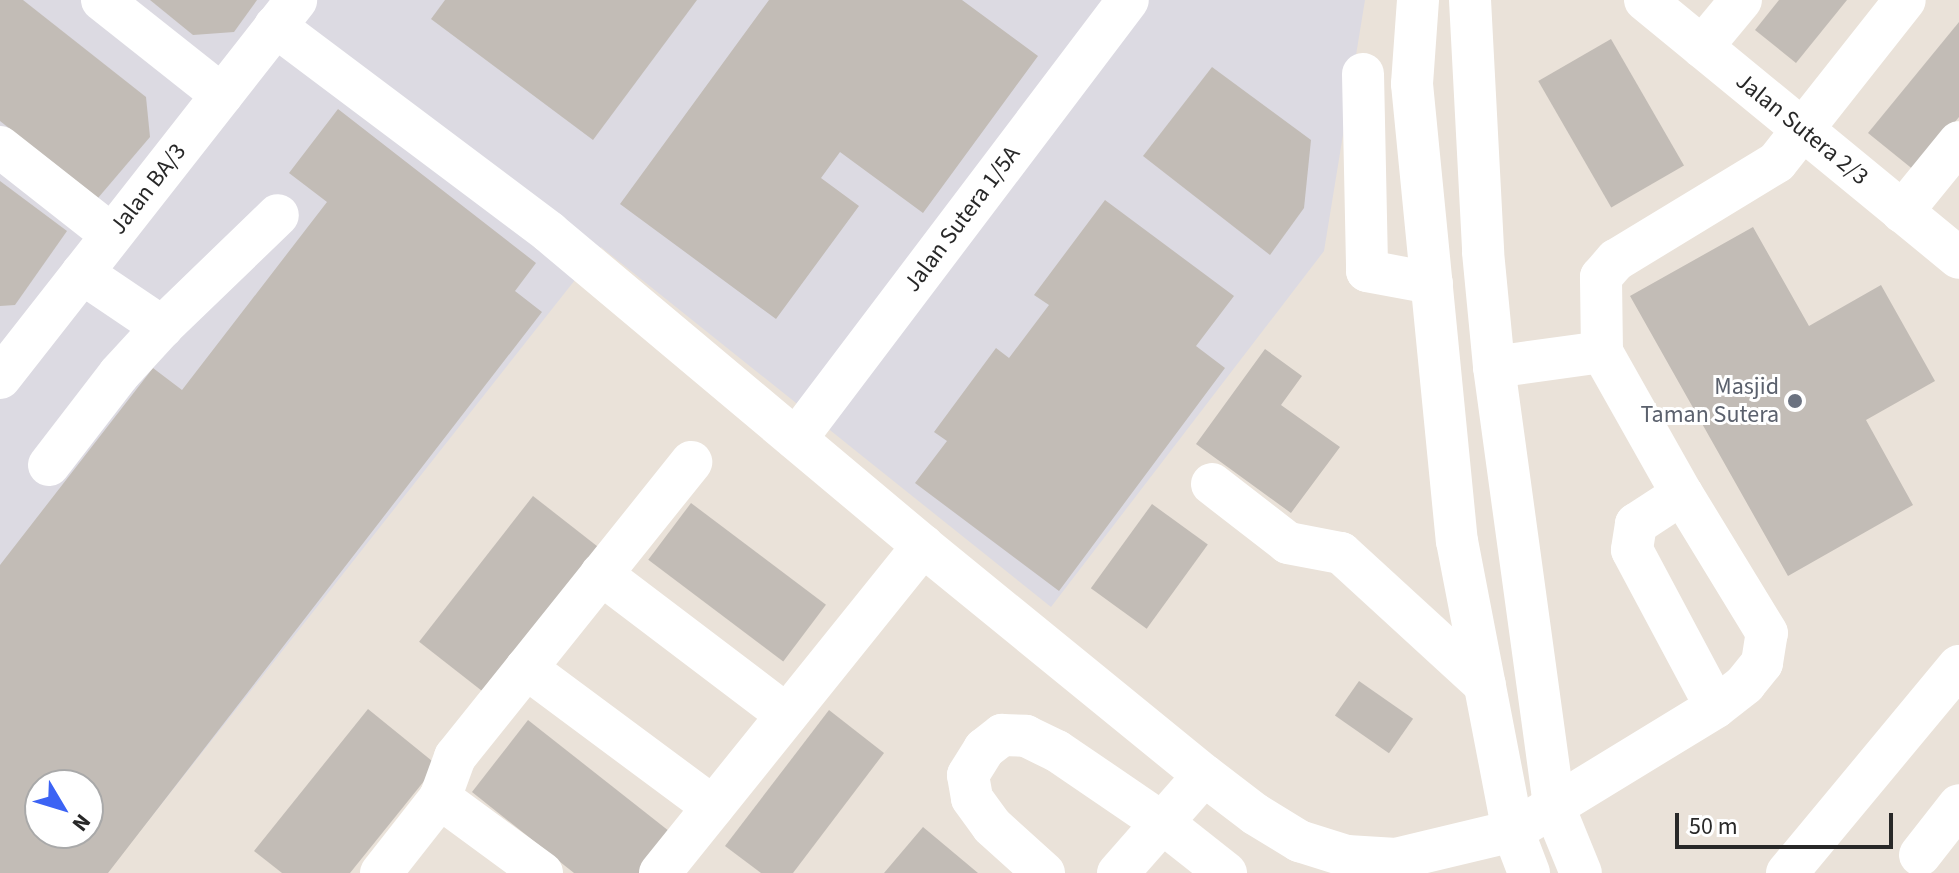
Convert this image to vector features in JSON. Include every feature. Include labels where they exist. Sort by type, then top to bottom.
[{"type":"street","points":[[102,0],[222,95]]},
{"type":"street","name":"Jalan Sutera 1/5A","points":[[796,439],[1128,0]]},
{"type":"street","points":[[1470,0],[1483,252],[1494,367],[1554,807],[1581,873]]},
{"type":"street","name":"Jalan Sutera 2/3","points":[[1645,0],[1959,258]]},
{"type":"street","points":[[1702,47],[1741,0]]},
{"type":"street","points":[[285,13],[923,546],[1255,814],[1299,841],[1347,856],[1396,859],[1513,831],[1716,707],[1745,684],[1762,663],[1767,633],[1682,494],[1602,352],[1601,277],[1616,260],[1777,162],[1905,0]]},
{"type":"street","points":[[1411,6],[1412,84],[1457,541],[1513,831],[1529,873]]},
{"type":"street","name":"Jalan BA/3","points":[[1,375],[285,13]]},
{"type":"street","points":[[1363,74],[1367,271],[1432,283]]},
{"type":"street","points":[[1902,212],[1959,142]]},
{"type":"street","points":[[0,147],[112,235]]},
{"type":"street","points":[[49,465],[119,374],[162,327],[278,215]]},
{"type":"street","points":[[82,273],[162,327]]},
{"type":"street","points":[[1494,367],[1602,352]]},
{"type":"street","points":[[381,873],[440,798],[455,757],[691,462]]},
{"type":"street","points":[[1212,484],[1288,543],[1341,553],[1485,685]]},
{"type":"street","points":[[1682,494],[1636,524],[1632,550],[1716,707]]},
{"type":"street","points":[[660,873],[923,546]]},
{"type":"street","points":[[601,574],[787,715]]},
{"type":"street","points":[[1787,873],[1959,666]]},
{"type":"street","points":[[526,668],[713,807]]},
{"type":"street","points":[[1044,873],[992,826],[972,798],[968,775],[984,749],[1002,735],[1026,736],[1057,751],[1164,824],[1226,873]]},
{"type":"street","points":[[1118,873],[1204,775]]},
{"type":"street","points":[[440,798],[542,873]]},
{"type":"street","points":[[1920,855],[1959,805]]},
{"type":"shaded area","points":[[0,0],[1365,0],[1324,251],[1051,607],[601,247],[107,873],[0,873]]},
{"type":"building","points":[[0,0],[23,0],[146,97],[150,137],[98,198],[0,121]]},
{"type":"building","points":[[150,0],[257,0],[234,32],[193,35]]},
{"type":"building","points":[[445,0],[697,0],[593,140],[431,19]]},
{"type":"building","points":[[769,0],[962,0],[1038,56],[923,213],[840,152],[821,178],[859,206],[776,319],[620,204]]},
{"type":"building","points":[[1779,0],[1847,0],[1796,63],[1755,30]]},
{"type":"building","points":[[1959,22],[1959,117],[1915,171],[1868,133]]},
{"type":"building","points":[[1611,39],[1684,165],[1611,207],[1538,81]]},
{"type":"building","points":[[1212,67],[1311,140],[1304,208],[1270,255],[1143,156]]},
{"type":"building","points":[[338,109],[536,263],[515,291],[542,312],[108,873],[0,873],[0,565],[153,368],[182,390],[327,202],[289,173]]},
{"type":"building","points":[[0,181],[67,231],[15,305],[0,306]]},
{"type":"building","points":[[1105,200],[1234,296],[1196,346],[1225,368],[1059,591],[915,483],[947,441],[934,432],[996,348],[1009,358],[1049,305],[1034,295]]},
{"type":"building","name":"Masjid Taman Sutera","points":[[1753,227],[1809,326],[1881,285],[1935,381],[1866,420],[1913,505],[1788,576],[1630,296]]},
{"type":"building","points":[[1265,349],[1302,376],[1281,405],[1340,447],[1291,513],[1196,444]]},
{"type":"building","points":[[533,496],[602,550],[488,696],[419,642]]},
{"type":"building","points":[[691,503],[826,605],[783,661],[648,560]]},
{"type":"building","points":[[1152,504],[1208,545],[1147,629],[1091,588]]},
{"type":"building","points":[[1359,681],[1413,719],[1389,753],[1335,715]]},
{"type":"building","points":[[368,709],[437,765],[350,873],[282,873],[254,851]]},
{"type":"building","points":[[829,710],[884,753],[793,873],[761,873],[725,846]]},
{"type":"building","points":[[528,720],[674,835],[644,873],[574,873],[472,792]]},
{"type":"building","points":[[923,827],[978,873],[884,873]]},
{"type":"place","name":"Masjid Taman Sutera","points":[[1795,401]]}]
